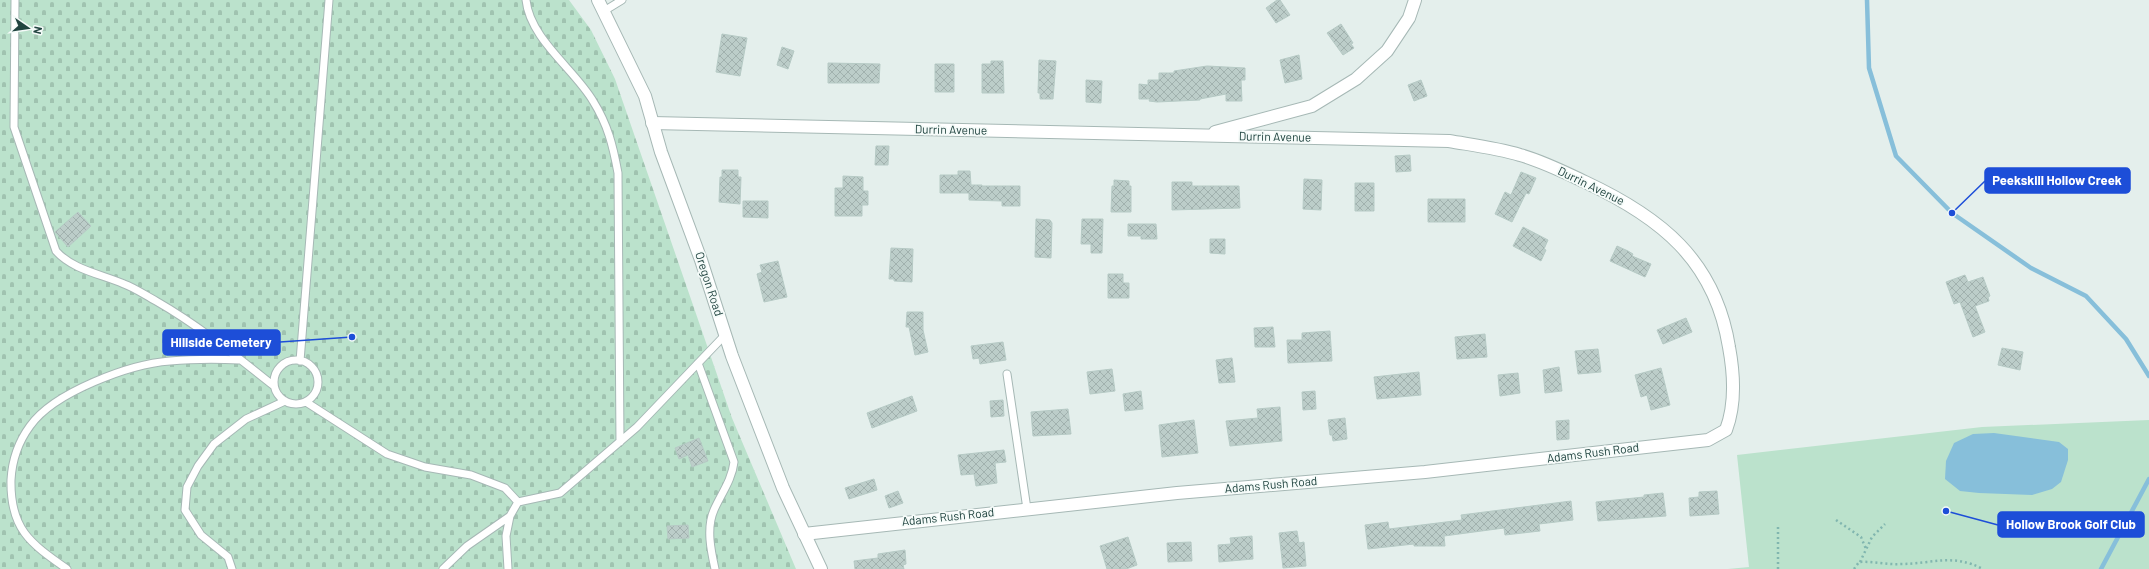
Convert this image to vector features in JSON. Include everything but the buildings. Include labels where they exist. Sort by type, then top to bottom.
[{"type":"street","name":"Oregon Road","points":[[598,0],[645,96],[660,152],[701,260],[725,335],[783,488],[821,569]]},
{"type":"street","points":[[1202,136],[1312,106],[1356,79],[1387,51],[1409,18],[1415,0]]},
{"type":"street","name":"Durrin Avenue","points":[[652,123],[1449,141],[1520,155],[1562,171],[1605,191],[1650,218],[1676,239],[1699,267],[1715,295],[1725,323],[1732,365],[1732,412],[1729,422]]},
{"type":"street","name":"Adams Rush Road","points":[[804,534],[1177,493],[1425,472],[1708,440],[1726,430],[1729,422]]},
{"type":"lane","points":[[15,0],[14,127],[56,251],[64,260],[76,266],[126,284],[193,324],[274,386]]},
{"type":"lane","points":[[300,361],[329,0]]},
{"type":"lane","points":[[526,0],[527,9],[548,46],[593,100],[611,135],[618,173],[620,442]]},
{"type":"lane","points":[[604,11],[622,0]]},
{"type":"lane","points":[[508,569],[506,536],[510,516],[518,502],[560,493],[637,428],[725,335]]},
{"type":"lane","points":[[67,569],[31,542],[16,519],[11,494],[12,471],[18,447],[30,425],[53,404],[77,390],[111,375],[136,367],[169,361],[240,360]]},
{"type":"lane","points":[[293,360],[300,361],[312,367],[318,379],[315,392],[306,402],[299,404],[285,401],[276,392],[274,379],[281,366],[293,360]]},
{"type":"lane","points":[[698,363],[734,462],[733,473],[713,512],[710,531],[711,553],[715,569]]},
{"type":"lane","points":[[1007,374],[1027,509]]},
{"type":"lane","points":[[232,569],[228,557],[201,535],[185,510],[187,487],[198,466],[214,444],[246,419],[285,401]]},
{"type":"lane","points":[[306,402],[387,454],[425,467],[478,478],[505,488],[518,502]]},
{"type":"lane","points":[[443,569],[467,546],[510,516]]},
{"type":"path","points":[[1836,520],[1861,537],[1866,549]]},
{"type":"path","points":[[1854,569],[1860,562],[1872,537],[1885,524]]},
{"type":"path","points":[[1778,527],[1778,569]]},
{"type":"path","points":[[1860,562],[1900,565],[1952,559],[1983,569]]},
{"type":"green space","points":[[0,0],[569,0],[591,30],[615,79],[732,418],[796,569],[0,569]]},
{"type":"green space","points":[[2149,420],[2149,569],[1728,569],[1749,567],[1737,455],[1982,427]]},
{"type":"water","points":[[1994,433],[2059,442],[2068,449],[2068,460],[2061,482],[2052,489],[2032,495],[1960,491],[1945,479],[1946,461],[1954,443],[1973,434]]},
{"type":"waterway","points":[[1867,0],[1869,68],[1896,156],[1952,213],[2031,268],[2086,296],[2126,339],[2149,376]]},
{"type":"waterway","points":[[2101,569],[2149,479]]},
{"type":"place","name":"Peekskill Hollow Creek","points":[[1952,213]]},
{"type":"place","name":"Hillside Cemetery","points":[[352,337]]},
{"type":"place","name":"Hollow Brook Golf Club","points":[[1946,511]]}]
